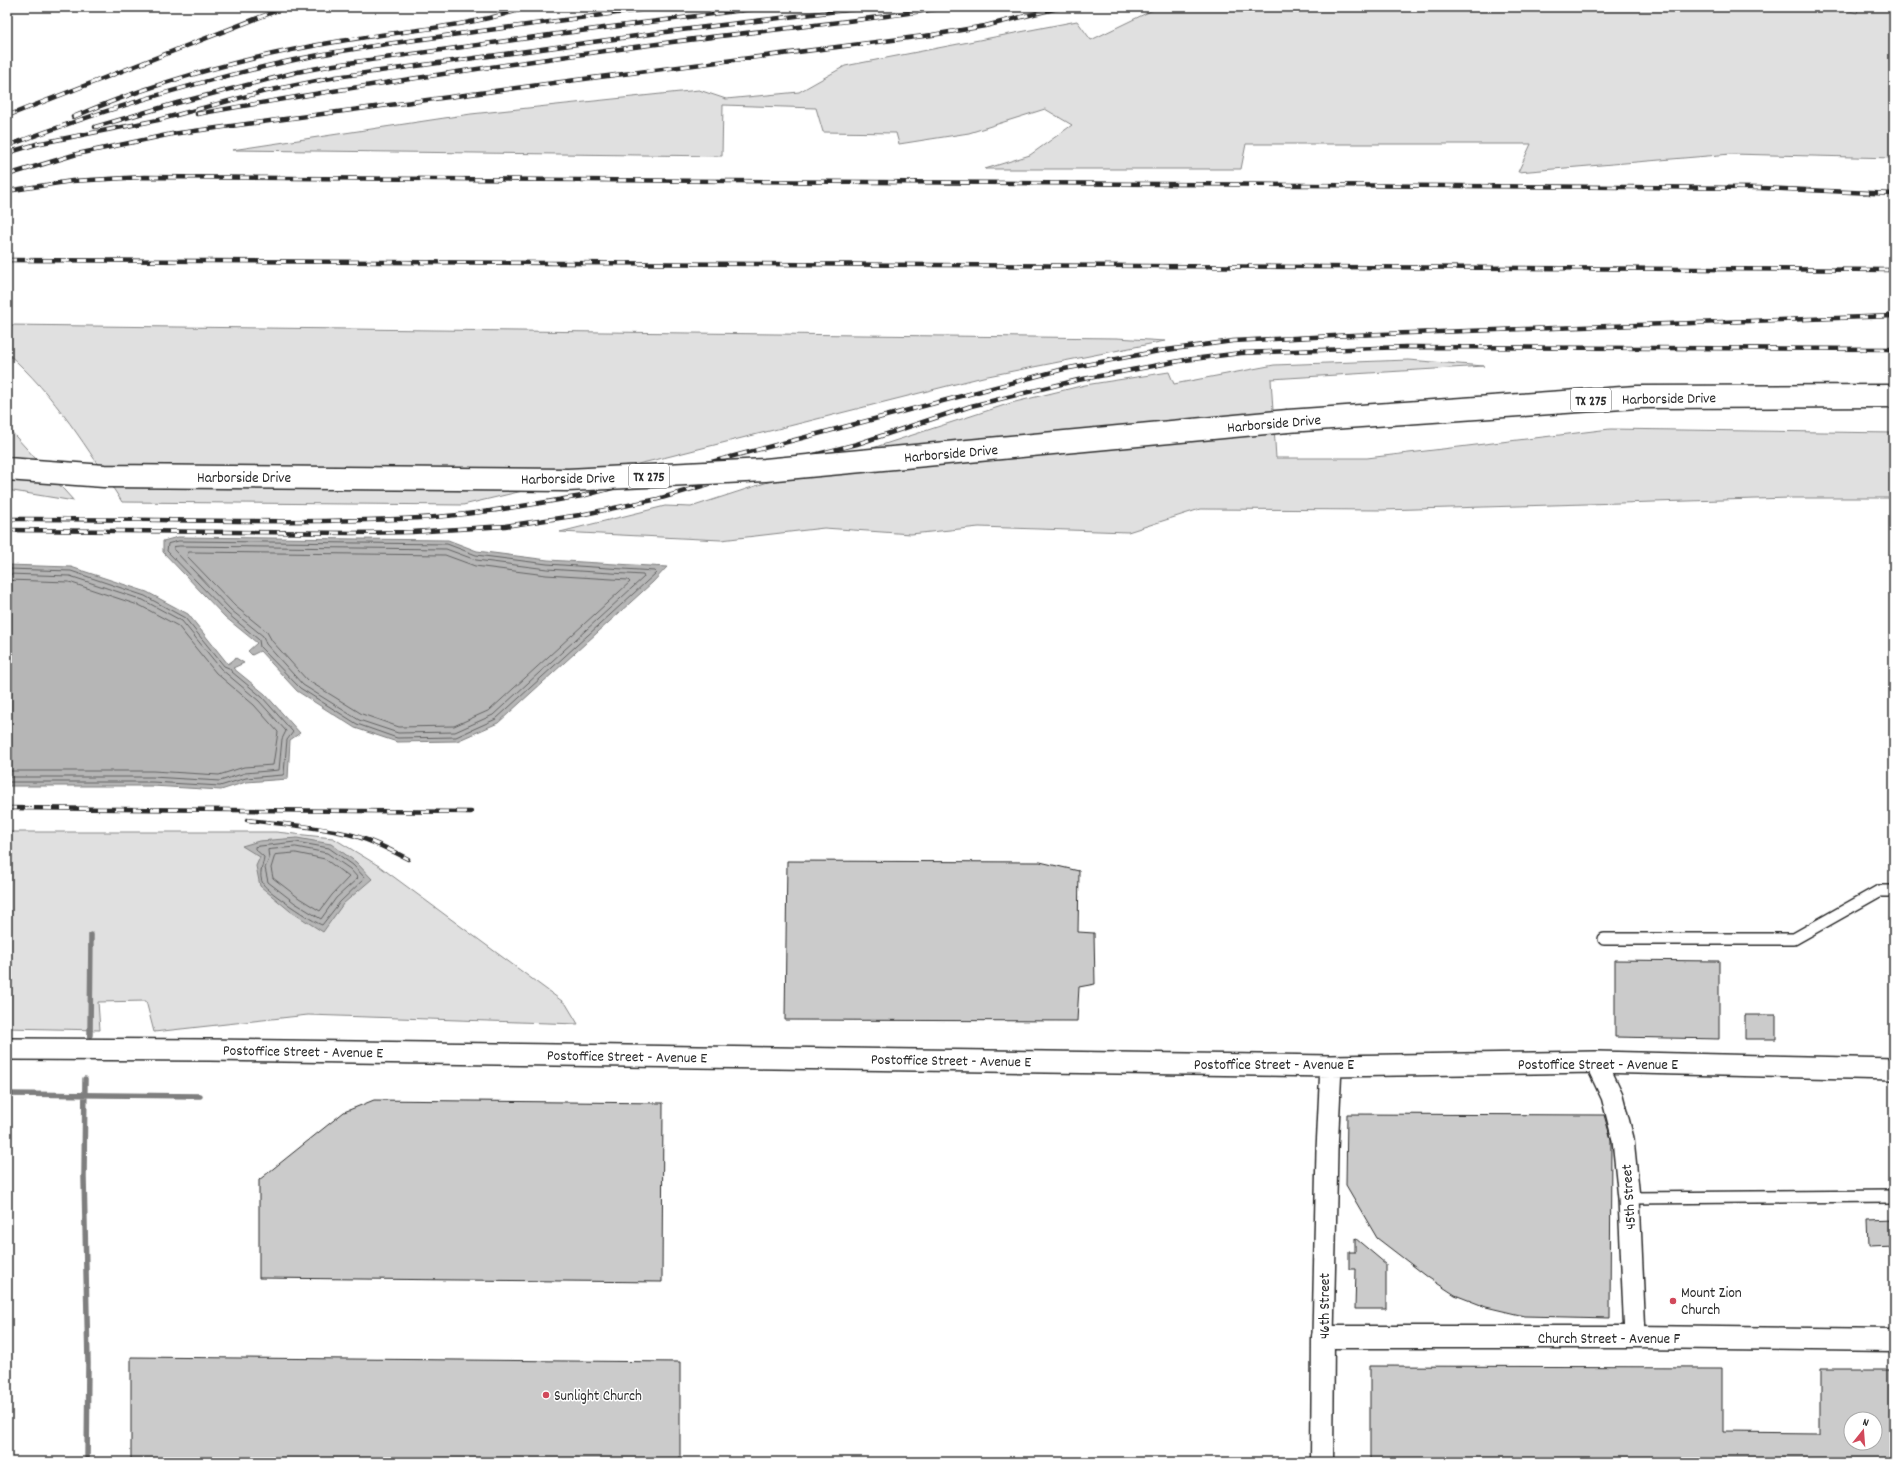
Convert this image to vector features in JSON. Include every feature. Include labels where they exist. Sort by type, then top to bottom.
[{"type":"main road","name":"Harborside Drive","points":[[7,469],[104,476],[568,480],[764,470],[1288,421],[1637,397],[1894,396]]},
{"type":"main road","name":"Church Street - Avenue F","points":[[1323,1337],[1894,1340]]},
{"type":"main road","name":"46th Street","points":[[1322,1462],[1323,1337]]},
{"type":"street","name":"Postoffice Street - Avenue E","points":[[7,1049],[264,1051],[1331,1066],[1596,1062],[1894,1069]]},
{"type":"street","name":"45th Street","points":[[1596,1062],[1612,1096],[1623,1138],[1629,1198],[1635,1338]]},
{"type":"street","name":"46th Street","points":[[1323,1337],[1327,1150],[1331,1066]]},
{"type":"lane","points":[[1604,939],[1794,939],[1879,891],[1894,891]]},
{"type":"lane","points":[[1629,1198],[1894,1196]]},
{"type":"shaded area","points":[[1159,7],[1834,7],[1857,13],[1859,7],[1894,7],[1894,158],[1731,154],[1518,172],[1531,144],[1246,144],[1241,169],[985,169],[1030,155],[1072,125],[1045,109],[969,133],[899,144],[896,133],[823,132],[816,108],[723,105],[722,156],[232,150],[471,114],[699,90],[726,99],[799,92],[845,66],[1077,21],[1091,40]]},
{"type":"shaded area","points":[[7,325],[1117,338],[1165,341],[983,377],[659,459],[463,505],[122,502],[70,423],[24,369],[7,353]]},
{"type":"shaded area","points":[[1408,360],[1484,366],[1271,379],[1276,458],[1367,458],[1610,429],[1894,433],[1894,498],[1790,498],[1382,510],[1200,509],[1128,532],[979,527],[911,534],[824,528],[721,540],[560,532],[665,506],[691,507],[1011,403],[1085,385],[1169,372],[1174,384],[1274,365]]},
{"type":"shaded area","points":[[7,427],[74,501],[7,490]]},
{"type":"shaded area","points":[[7,832],[276,832],[333,838],[379,866],[566,1004],[578,1024],[308,1015],[154,1032],[146,1001],[98,1002],[100,1030],[7,1028]]},
{"type":"water","points":[[178,537],[448,540],[477,551],[548,560],[667,567],[653,582],[498,723],[457,741],[397,742],[355,728],[297,691],[260,651],[252,655],[248,651],[257,643],[225,617],[163,552],[163,541]]},
{"type":"water","points":[[7,565],[71,567],[147,592],[188,614],[228,664],[236,658],[244,663],[233,668],[265,694],[300,733],[290,740],[288,779],[246,782],[221,790],[152,786],[7,786]]},
{"type":"water","points":[[297,838],[331,844],[356,862],[372,879],[343,904],[323,932],[290,911],[260,886],[256,866],[260,857],[242,846],[259,841]]},
{"type":"building","points":[[787,861],[1040,862],[1079,871],[1078,932],[1094,933],[1095,984],[1079,987],[1077,1021],[785,1020]]},
{"type":"building","points":[[1615,960],[1719,961],[1719,1039],[1615,1037]]},
{"type":"building","points":[[1745,1015],[1776,1015],[1776,1039],[1745,1039]]},
{"type":"building","points":[[374,1100],[663,1103],[662,1282],[259,1278],[259,1180],[344,1112]]},
{"type":"building","points":[[1347,1114],[1604,1115],[1611,1139],[1610,1318],[1524,1316],[1486,1307],[1455,1295],[1429,1278],[1377,1238],[1346,1185]]},
{"type":"building","points":[[1894,1219],[1894,1246],[1869,1247],[1868,1220]]},
{"type":"building","points":[[1355,1238],[1386,1264],[1386,1309],[1355,1309],[1356,1269],[1349,1269],[1349,1252],[1355,1252]]},
{"type":"building","points":[[131,1357],[680,1362],[680,1462],[131,1462]]},
{"type":"building","points":[[1370,1366],[1722,1367],[1722,1432],[1820,1433],[1820,1369],[1894,1369],[1894,1462],[1370,1462]]},
{"type":"waterway","points":[[90,1035],[91,935]]},
{"type":"waterway","points":[[85,1079],[84,1177],[88,1363],[87,1462]]},
{"type":"waterway","points":[[7,1094],[200,1096]]},
{"type":"railway","points":[[7,116],[286,7]]},
{"type":"railway","points":[[73,117],[138,92],[238,62],[307,47],[364,37],[435,28],[482,20],[528,7]]},
{"type":"railway","points":[[7,146],[113,109],[185,87],[294,60],[388,44],[662,7]]},
{"type":"railway","points":[[95,127],[177,103],[297,72],[334,65],[767,7]]},
{"type":"railway","points":[[36,144],[158,120],[262,92],[336,77],[673,31],[871,7]]},
{"type":"railway","points":[[197,114],[375,84],[493,67],[672,42],[845,22],[948,7]]},
{"type":"railway","points":[[7,175],[77,154],[172,134],[576,80],[932,35],[985,26],[1062,7]]},
{"type":"railway","points":[[7,153],[40,143]]},
{"type":"railway","points":[[7,191],[72,181],[144,177],[1760,188],[1894,194]]},
{"type":"railway","points":[[7,260],[1894,270]]},
{"type":"railway","points":[[7,519],[317,521],[420,518],[461,515],[582,496],[1064,369],[1159,351],[1233,341],[1353,335],[1894,316]]},
{"type":"railway","points":[[7,530],[353,533],[412,532],[505,526],[580,515],[658,499],[763,468],[857,444],[971,406],[1078,380],[1185,360],[1241,353],[1405,347],[1894,349]]},
{"type":"railway","points":[[7,808],[471,812]]},
{"type":"railway","points":[[247,820],[336,831],[371,841],[408,859]]},
{"type":"place","name":"Mount Zion Church","points":[[1673,1301]]},
{"type":"place","name":"Sunlight Church","points":[[546,1395]]}]
